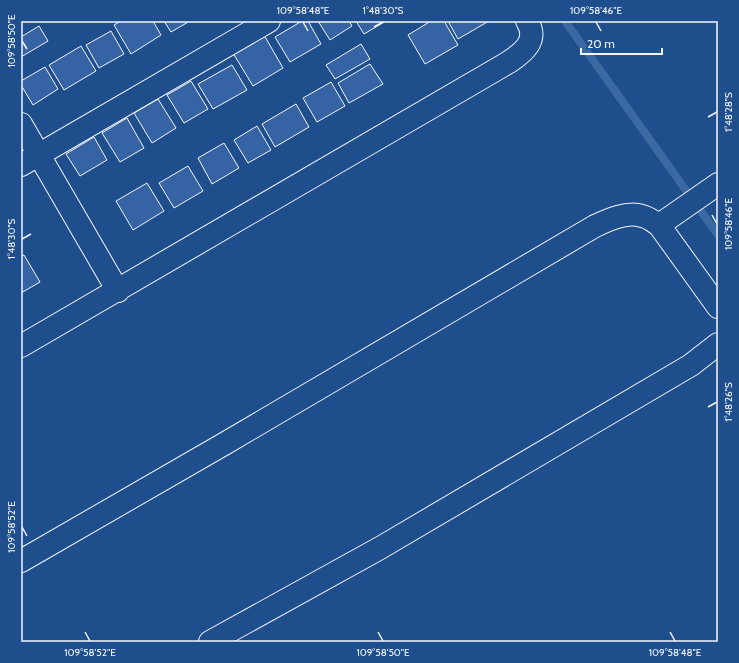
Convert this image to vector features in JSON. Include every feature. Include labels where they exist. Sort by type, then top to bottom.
[{"type":"street","points":[[30,160],[269,21]]},
{"type":"street","points":[[21,346],[118,291],[519,56],[528,47],[531,38],[530,27],[527,21]]},
{"type":"street","points":[[21,124],[30,160],[118,291]]},
{"type":"street","points":[[21,561],[224,444],[595,226],[616,217],[630,215],[668,219],[716,186]]},
{"type":"street","points":[[668,219],[718,307]]},
{"type":"street","points":[[210,642],[380,548],[691,365],[718,344]]},
{"type":"building","points":[[121,21],[153,21],[161,35],[131,54],[114,25]]},
{"type":"building","points":[[164,21],[190,21],[171,32]]},
{"type":"building","points":[[302,21],[308,21],[321,44],[290,62],[275,37]]},
{"type":"building","points":[[318,21],[349,21],[352,26],[330,40]]},
{"type":"building","points":[[356,21],[386,21],[364,34]]},
{"type":"building","points":[[431,21],[444,21],[458,45],[425,64],[408,35]]},
{"type":"building","points":[[448,21],[489,21],[458,39]]},
{"type":"building","points":[[39,26],[48,41],[21,57],[21,37]]},
{"type":"building","points":[[111,31],[124,54],[99,68],[86,45]]},
{"type":"building","points":[[264,35],[283,68],[253,86],[233,53]]},
{"type":"building","points":[[361,44],[370,59],[335,79],[326,65]]},
{"type":"building","points":[[81,46],[96,71],[64,90],[49,65]]},
{"type":"building","points":[[370,64],[383,84],[349,103],[338,83]]},
{"type":"building","points":[[232,65],[247,90],[213,109],[198,84]]},
{"type":"building","points":[[45,67],[58,89],[33,105],[21,85],[21,81]]},
{"type":"building","points":[[191,81],[208,109],[184,123],[167,95]]},
{"type":"building","points":[[331,82],[345,106],[317,122],[303,98]]},
{"type":"building","points":[[158,99],[176,128],[152,143],[134,113]]},
{"type":"building","points":[[296,104],[309,127],[275,147],[262,124]]},
{"type":"building","points":[[127,118],[144,148],[120,162],[102,133]]},
{"type":"building","points":[[257,126],[271,150],[248,163],[234,140]]},
{"type":"building","points":[[94,137],[107,160],[80,176],[66,154]]},
{"type":"building","points":[[224,143],[239,168],[212,184],[198,158]]},
{"type":"building","points":[[188,166],[203,191],[174,208],[159,183]]},
{"type":"building","points":[[147,183],[164,211],[133,230],[116,201]]},
{"type":"building","points":[[24,255],[40,282],[21,293],[21,256]]},
{"type":"waterway","points":[[565,21],[718,235]]}]
